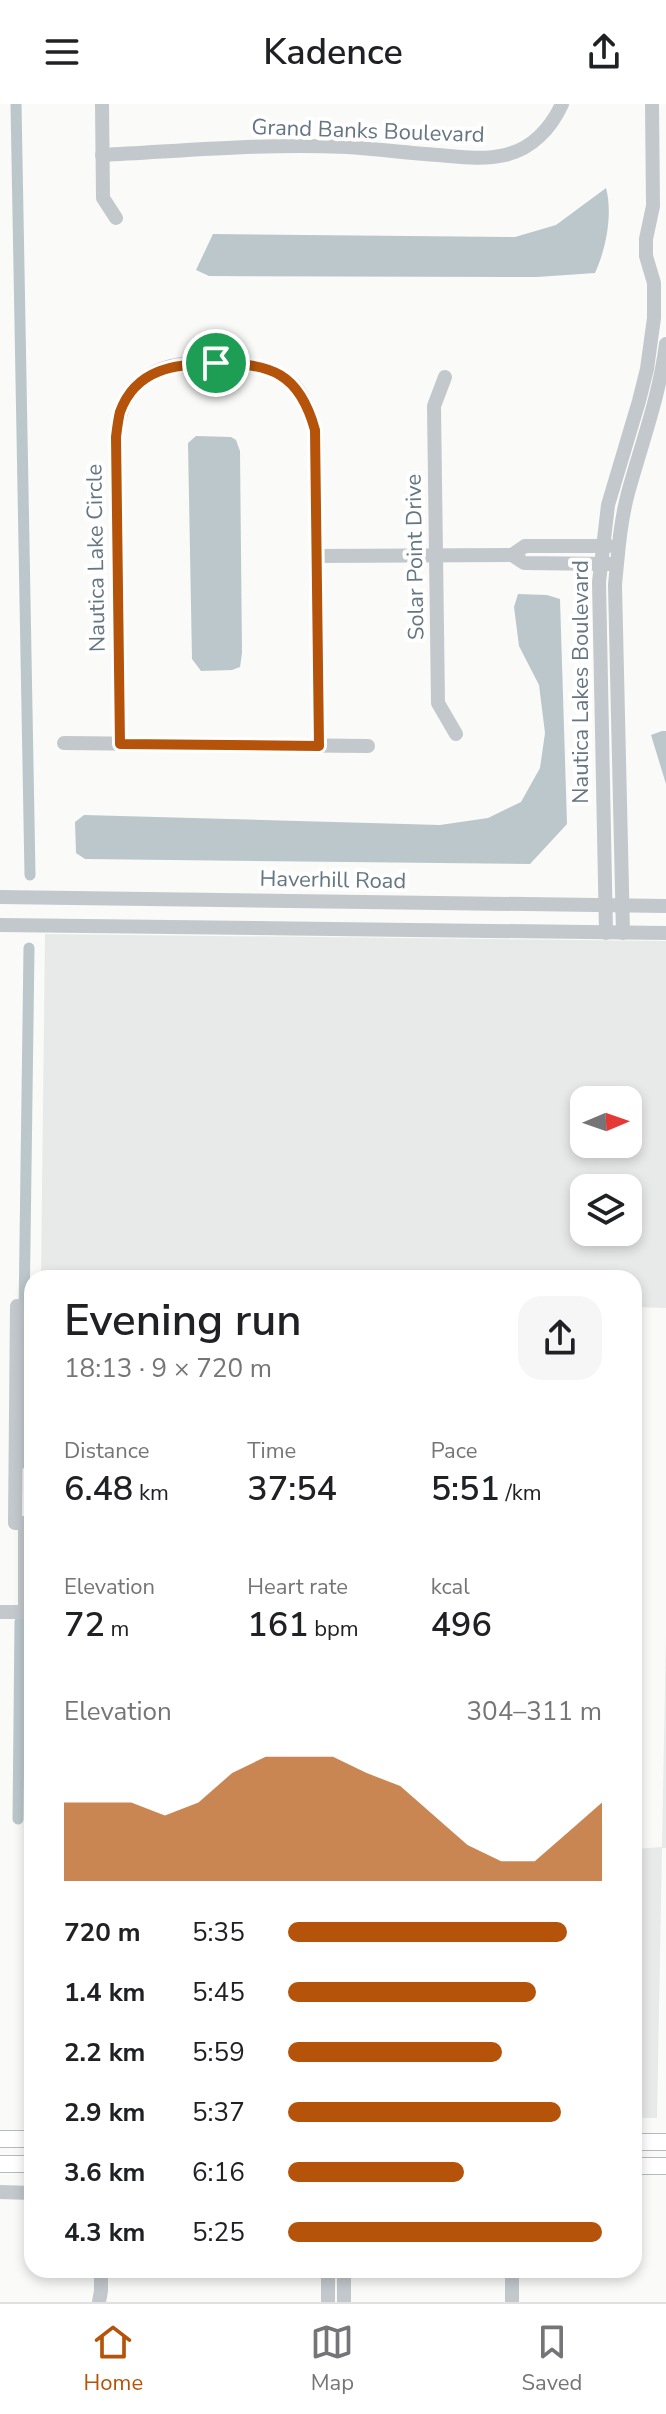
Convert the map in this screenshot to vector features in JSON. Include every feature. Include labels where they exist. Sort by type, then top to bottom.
[{"type":"main road","points":[[0,2139],[24,2139]]},
{"type":"main road","points":[[642,2142],[666,2142]]},
{"type":"main road","points":[[0,2164],[24,2164]]},
{"type":"main road","points":[[642,2166],[666,2166]]},
{"type":"street","points":[[102,104],[103,198],[116,218]]},
{"type":"street","name":"Grand Banks Boulevard","points":[[102,155],[264,147],[334,147],[482,159],[508,155],[526,147],[541,136],[562,104]]},
{"type":"street","name":"Nautica Lakes Boulevard","points":[[606,933],[598,622],[600,564],[608,505],[659,336],[654,283],[646,256],[653,206],[652,104]]},
{"type":"street","name":"Nautica Lakes Boulevard","points":[[623,933],[615,622],[617,564],[628,496],[661,381],[666,344]]},
{"type":"street","name":"Nautica Lake Circle","points":[[120,744],[116,437],[120,411],[134,388],[155,372],[180,364],[251,364],[275,371],[294,386],[308,406],[315,430],[319,746]]},
{"type":"street","name":"Solar Point Drive","points":[[445,377],[434,406],[438,703],[456,734]]},
{"type":"street","points":[[512,555],[525,546],[619,546]]},
{"type":"street","points":[[316,556],[512,555],[524,563],[617,564]]},
{"type":"street","points":[[64,743],[368,746]]},
{"type":"street","name":"Haverhill Road","points":[[0,897],[666,906]]},
{"type":"street","points":[[30,897],[30,925]]},
{"type":"street","points":[[0,925],[666,933]]},
{"type":"street","points":[[17,1306],[24,1523]]},
{"type":"street","points":[[0,1612],[24,1612]]},
{"type":"street","points":[[0,2192],[24,2192]]},
{"type":"street","points":[[99,2302],[100,2278]]},
{"type":"street","points":[[328,2278],[328,2302]]},
{"type":"street","points":[[344,2278],[344,2302]]},
{"type":"street","points":[[512,2278],[512,2302]]},
{"type":"shaded area","points":[[606,188],[609,209],[607,231],[595,273],[537,277],[209,276],[196,270],[213,234],[515,237],[556,225]]},
{"type":"shaded area","points":[[196,436],[231,437],[236,440],[240,451],[242,653],[240,667],[232,670],[201,671],[192,659],[188,443]]},
{"type":"shaded area","points":[[518,594],[547,595],[560,599],[567,824],[530,864],[85,859],[76,853],[75,822],[84,815],[440,825],[488,818],[521,802],[540,768],[545,733],[539,685],[519,646],[514,607]]},
{"type":"shaded area","points":[[666,731],[666,784],[651,735]]},
{"type":"shaded area","points":[[45,934],[666,941],[666,1308],[642,1307],[642,1270],[41,1270]]},
{"type":"shaded area","points":[[666,1634],[666,1848],[662,1848],[657,2118],[642,2118],[642,1848],[662,1847]]},
{"type":"waterway","points":[[16,104],[30,875]]},
{"type":"waterway","points":[[25,1270],[29,948]]},
{"type":"waterway","points":[[22,1463],[24,1316]]},
{"type":"waterway","points":[[18,1819],[20,1622]]},
{"type":"route","points":[[216,363],[251,364],[275,371],[294,386],[308,406],[315,430],[319,746],[120,744],[116,437],[120,411],[134,388],[155,372],[180,364],[216,363]]}]
